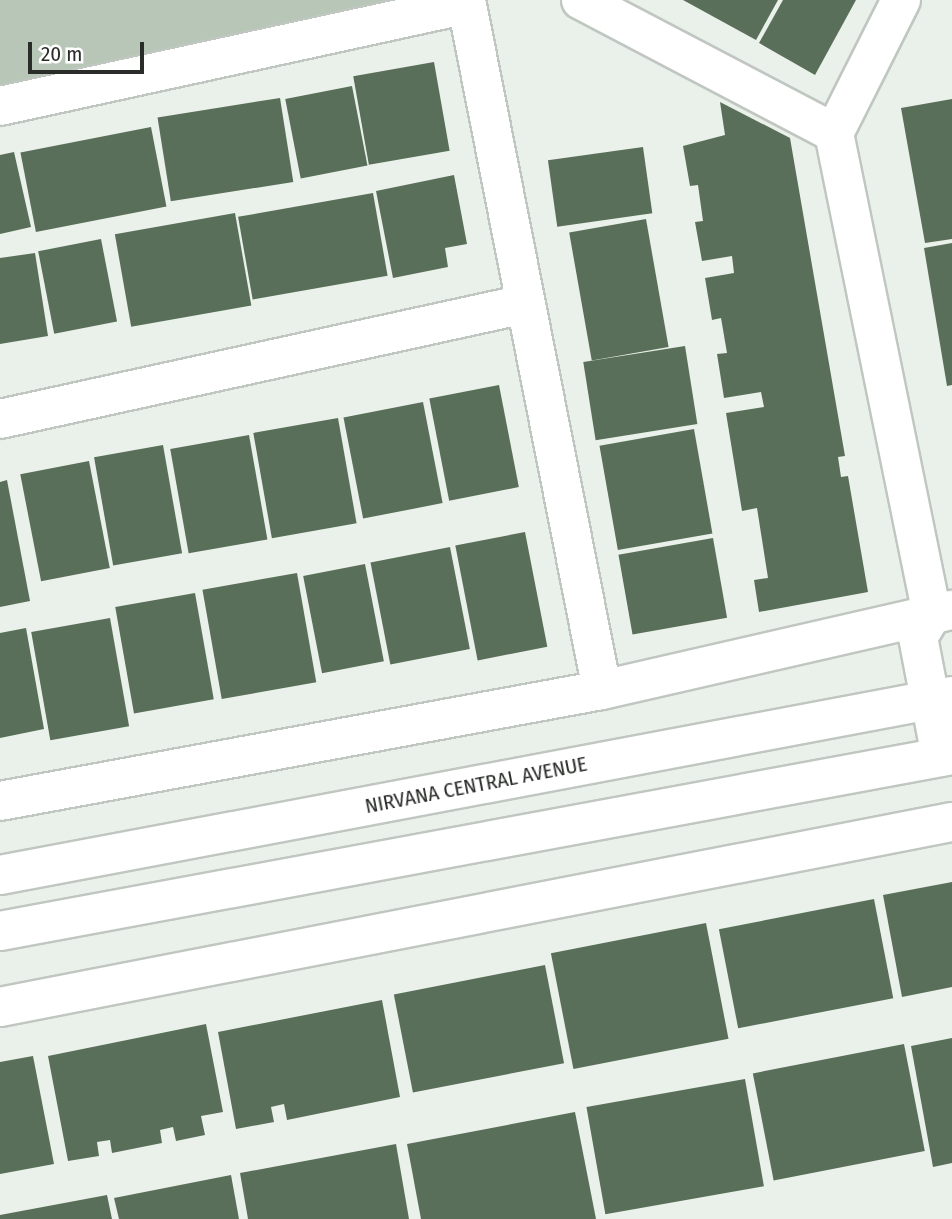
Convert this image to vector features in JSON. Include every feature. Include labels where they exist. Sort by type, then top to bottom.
[{"type":"street","points":[[581,0],[834,133]]},
{"type":"street","points":[[901,0],[834,133],[945,617]]},
{"type":"street","points":[[0,106],[466,2],[602,690]]},
{"type":"street","points":[[0,419],[525,304]]},
{"type":"street","points":[[0,801],[602,690],[945,617]]},
{"type":"street","points":[[0,932],[947,756],[942,697],[918,637],[945,617]]},
{"type":"street","name":"NIRVANA CENTRAL AVENUE","points":[[0,875],[942,697]]},
{"type":"street","points":[[0,1007],[952,822]]},
{"type":"green space","points":[[0,0],[417,0],[0,86]]},
{"type":"building","points":[[683,0],[778,0],[756,40]]},
{"type":"building","points":[[783,0],[856,0],[815,75],[759,43]]},
{"type":"building","points":[[434,62],[450,151],[369,165],[353,76]]},
{"type":"building","points":[[352,86],[367,166],[301,178],[285,99]]},
{"type":"building","points":[[280,98],[293,182],[171,201],[158,117]]},
{"type":"building","points":[[952,99],[952,239],[925,243],[901,108]]},
{"type":"building","points":[[720,102],[790,138],[845,456],[838,457],[841,477],[848,476],[868,592],[759,612],[754,580],[768,578],[757,508],[742,511],[726,413],[764,407],[761,392],[724,398],[717,354],[727,353],[721,318],[712,320],[705,278],[734,273],[732,256],[702,261],[695,222],[703,221],[698,185],[690,186],[683,146],[725,135]]},
{"type":"building","points":[[151,127],[166,207],[36,232],[20,152]]},
{"type":"building","points":[[643,147],[652,213],[557,227],[548,160]]},
{"type":"building","points":[[14,152],[31,227],[0,234],[0,155]]},
{"type":"building","points":[[454,175],[467,244],[445,248],[448,267],[393,278],[376,191]]},
{"type":"building","points":[[373,193],[388,276],[253,300],[238,217]]},
{"type":"building","points":[[235,213],[251,306],[131,327],[115,234]]},
{"type":"building","points":[[646,219],[669,347],[592,361],[569,233]]},
{"type":"building","points":[[101,239],[117,321],[54,334],[38,251]]},
{"type":"building","points":[[952,243],[952,385],[947,386],[924,248]]},
{"type":"building","points":[[35,253],[48,336],[0,344],[0,258]]},
{"type":"building","points":[[685,346],[697,424],[596,440],[583,362]]},
{"type":"building","points":[[499,385],[519,487],[449,501],[429,399]]},
{"type":"building","points":[[423,402],[443,503],[363,519],[343,417]]},
{"type":"building","points":[[338,418],[357,523],[272,538],[253,433]]},
{"type":"building","points":[[694,429],[712,533],[618,550],[599,446]]},
{"type":"building","points":[[249,435],[267,539],[189,553],[170,449]]},
{"type":"building","points":[[163,445],[182,553],[113,565],[94,457]]},
{"type":"building","points":[[89,461],[110,568],[41,581],[20,474]]},
{"type":"building","points":[[7,480],[30,601],[0,607],[0,482]]},
{"type":"building","points":[[525,532],[547,647],[478,660],[455,546]]},
{"type":"building","points":[[713,538],[727,618],[633,634],[618,555]]},
{"type":"building","points":[[450,547],[470,649],[390,665],[370,562]]},
{"type":"building","points":[[365,564],[384,661],[322,673],[303,576]]},
{"type":"building","points":[[297,573],[316,682],[222,699],[202,590]]},
{"type":"building","points":[[195,593],[214,699],[134,713],[115,607]]},
{"type":"building","points":[[110,618],[129,726],[50,740],[31,632]]},
{"type":"building","points":[[26,628],[44,729],[0,738],[0,633]]},
{"type":"building","points":[[952,882],[952,987],[902,997],[883,895]]},
{"type":"building","points":[[874,899],[893,998],[738,1028],[719,929]]},
{"type":"building","points":[[706,923],[729,1039],[573,1069],[551,953]]},
{"type":"building","points":[[545,965],[564,1063],[413,1093],[394,994]]},
{"type":"building","points":[[382,1000],[400,1097],[287,1120],[284,1104],[271,1107],[274,1122],[236,1129],[218,1032]]},
{"type":"building","points":[[206,1024],[223,1112],[201,1116],[205,1135],[176,1141],[173,1127],[160,1130],[162,1143],[112,1153],[110,1140],[97,1142],[99,1156],[68,1161],[48,1056]]},
{"type":"building","points":[[952,1038],[952,1163],[933,1167],[911,1046]]},
{"type":"building","points":[[904,1044],[925,1151],[774,1180],[753,1073]]},
{"type":"building","points":[[33,1056],[54,1164],[0,1174],[0,1062]]},
{"type":"building","points":[[745,1079],[764,1186],[605,1214],[586,1107]]},
{"type":"building","points":[[575,1112],[596,1219],[421,1219],[407,1144]]},
{"type":"building","points":[[396,1144],[409,1219],[248,1219],[240,1173]]},
{"type":"building","points":[[231,1175],[239,1219],[119,1219],[114,1198]]},
{"type":"building","points":[[107,1195],[112,1219],[0,1219],[0,1215]]}]
